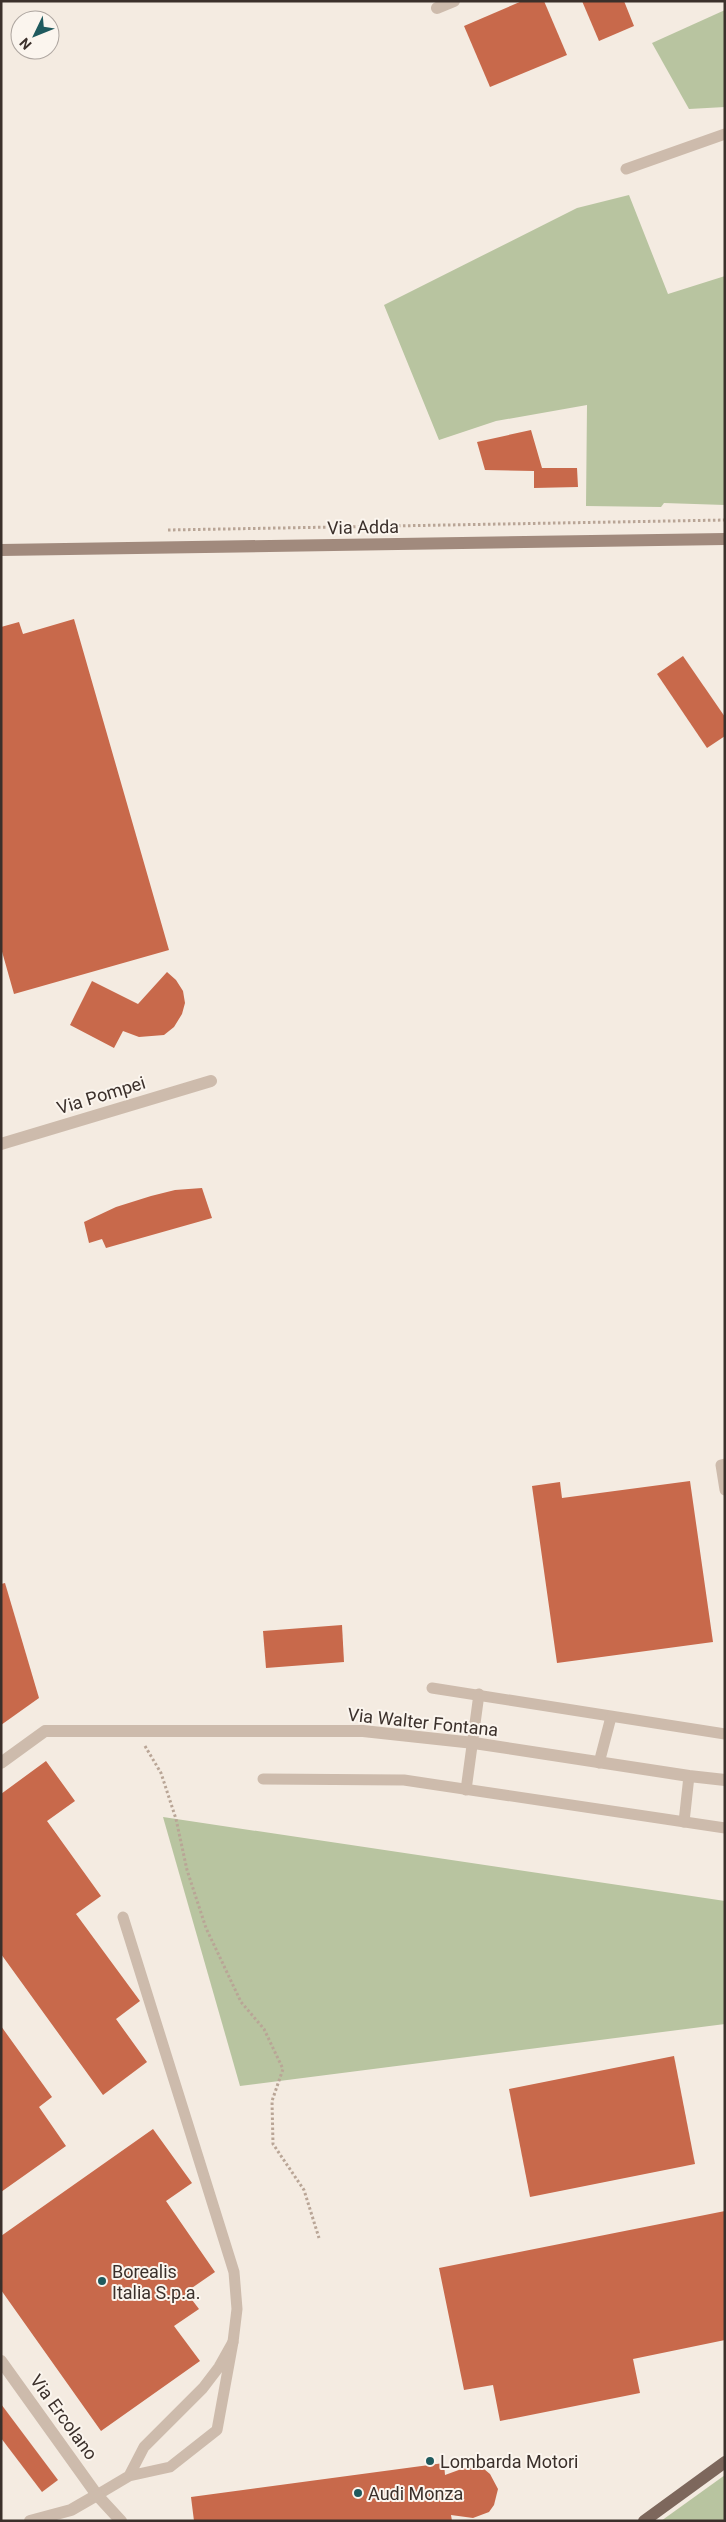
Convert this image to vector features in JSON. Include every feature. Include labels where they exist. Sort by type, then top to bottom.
[{"type":"main road","name":"Via Adda","points":[[1,550],[725,539]]},
{"type":"main road","points":[[644,2521],[725,2462]]},
{"type":"street","points":[[437,8],[454,1]]},
{"type":"street","name":"Via Pompei","points":[[1,1144],[211,1081]]},
{"type":"street","points":[[1,1763],[45,1731],[136,1732]]},
{"type":"street","name":"Via Walter Fontana","points":[[136,1732],[363,1731],[474,1743],[599,1763],[725,1780]]},
{"type":"street","name":"Via Walter Fontana","points":[[705,1778],[725,1785]]},
{"type":"street","name":"Via Ercolano","points":[[1,2361],[97,2494],[121,2521]]},
{"type":"street","points":[[30,2521],[64,2513],[97,2494]]},
{"type":"lane","points":[[626,169],[725,134]]},
{"type":"lane","points":[[725,1464],[721,1465],[725,1490]]},
{"type":"lane","points":[[432,1688],[725,1734]]},
{"type":"lane","points":[[466,1790],[474,1743],[479,1694]]},
{"type":"lane","points":[[599,1763],[610,1717]]},
{"type":"lane","points":[[684,1822],[689,1776]]},
{"type":"lane","points":[[263,1779],[404,1780],[725,1828]]},
{"type":"lane","points":[[97,2494],[129,2476],[170,2467],[217,2430],[237,2309],[234,2272],[123,1917]]},
{"type":"lane","points":[[129,2476],[144,2448],[220,2368],[233,2342]]},
{"type":"path","points":[[160,530],[725,520]]},
{"type":"path","points":[[136,1732],[161,1773],[176,1819],[187,1870],[206,1928],[241,2002],[264,2029],[282,2069],[272,2101],[273,2144],[304,2190],[319,2238]]},
{"type":"green space","points":[[725,10],[725,107],[689,109],[652,43]]},
{"type":"green space","points":[[629,195],[668,294],[725,276],[725,505],[664,503],[661,507],[586,506],[587,405],[496,421],[439,440],[384,305],[577,208]]},
{"type":"green space","points":[[163,1817],[725,1901],[725,2024],[240,2086]]},
{"type":"green space","points":[[725,2475],[725,2521],[661,2521]]},
{"type":"building","points":[[522,1],[544,1],[567,55],[490,87],[464,26]]},
{"type":"building","points":[[582,1],[624,1],[634,26],[599,41]]},
{"type":"building","points":[[531,430],[542,468],[577,468],[578,487],[534,488],[534,471],[485,470],[477,442]]},
{"type":"building","points":[[74,619],[169,950],[14,994],[1,948],[1,627],[19,622],[23,634]]},
{"type":"building","points":[[683,656],[725,717],[725,736],[707,748],[657,674]]},
{"type":"building","points":[[167,972],[176,980],[183,991],[185,1003],[182,1014],[174,1027],[164,1035],[139,1037],[123,1031],[114,1048],[70,1025],[92,981],[138,1004]]},
{"type":"building","points":[[202,1188],[212,1218],[106,1248],[102,1239],[89,1243],[84,1222],[116,1207],[151,1196],[175,1190]]},
{"type":"building","points":[[690,1481],[713,1642],[557,1663],[532,1486],[560,1482],[562,1498]]},
{"type":"building","points":[[5,1583],[39,1698],[1,1725],[1,1584]]},
{"type":"building","points":[[342,1625],[344,1662],[266,1668],[263,1631]]},
{"type":"building","points":[[46,1761],[75,1801],[47,1821],[101,1896],[76,1914],[140,2001],[116,2019],[147,2062],[103,2095],[1,1954],[1,1794]]},
{"type":"building","points":[[1,2026],[52,2097],[39,2107],[66,2146],[1,2192]]},
{"type":"building","points":[[674,2056],[695,2164],[530,2197],[509,2089]]},
{"type":"building","name":"Borealis Italia S.p.a.","points":[[153,2129],[192,2183],[166,2201],[215,2272],[186,2292],[199,2309],[174,2326],[200,2361],[101,2431],[1,2290],[1,2236]]},
{"type":"building","points":[[725,2211],[725,2340],[633,2359],[640,2393],[500,2421],[493,2385],[464,2390],[439,2268]]},
{"type":"building","points":[[1,2404],[58,2480],[42,2492],[1,2438]]},
{"type":"building","name":"Audi Monza","points":[[444,2463],[445,2475],[467,2467],[484,2469],[490,2474],[498,2489],[494,2505],[489,2512],[473,2518],[451,2515],[452,2521],[194,2521],[191,2497]]},
{"type":"place","name":"Borealis Italia S.p.a.","points":[[102,2281]]},
{"type":"place","name":"Lombarda Motori","points":[[430,2461]]},
{"type":"place","name":"Audi Monza","points":[[358,2493]]}]
